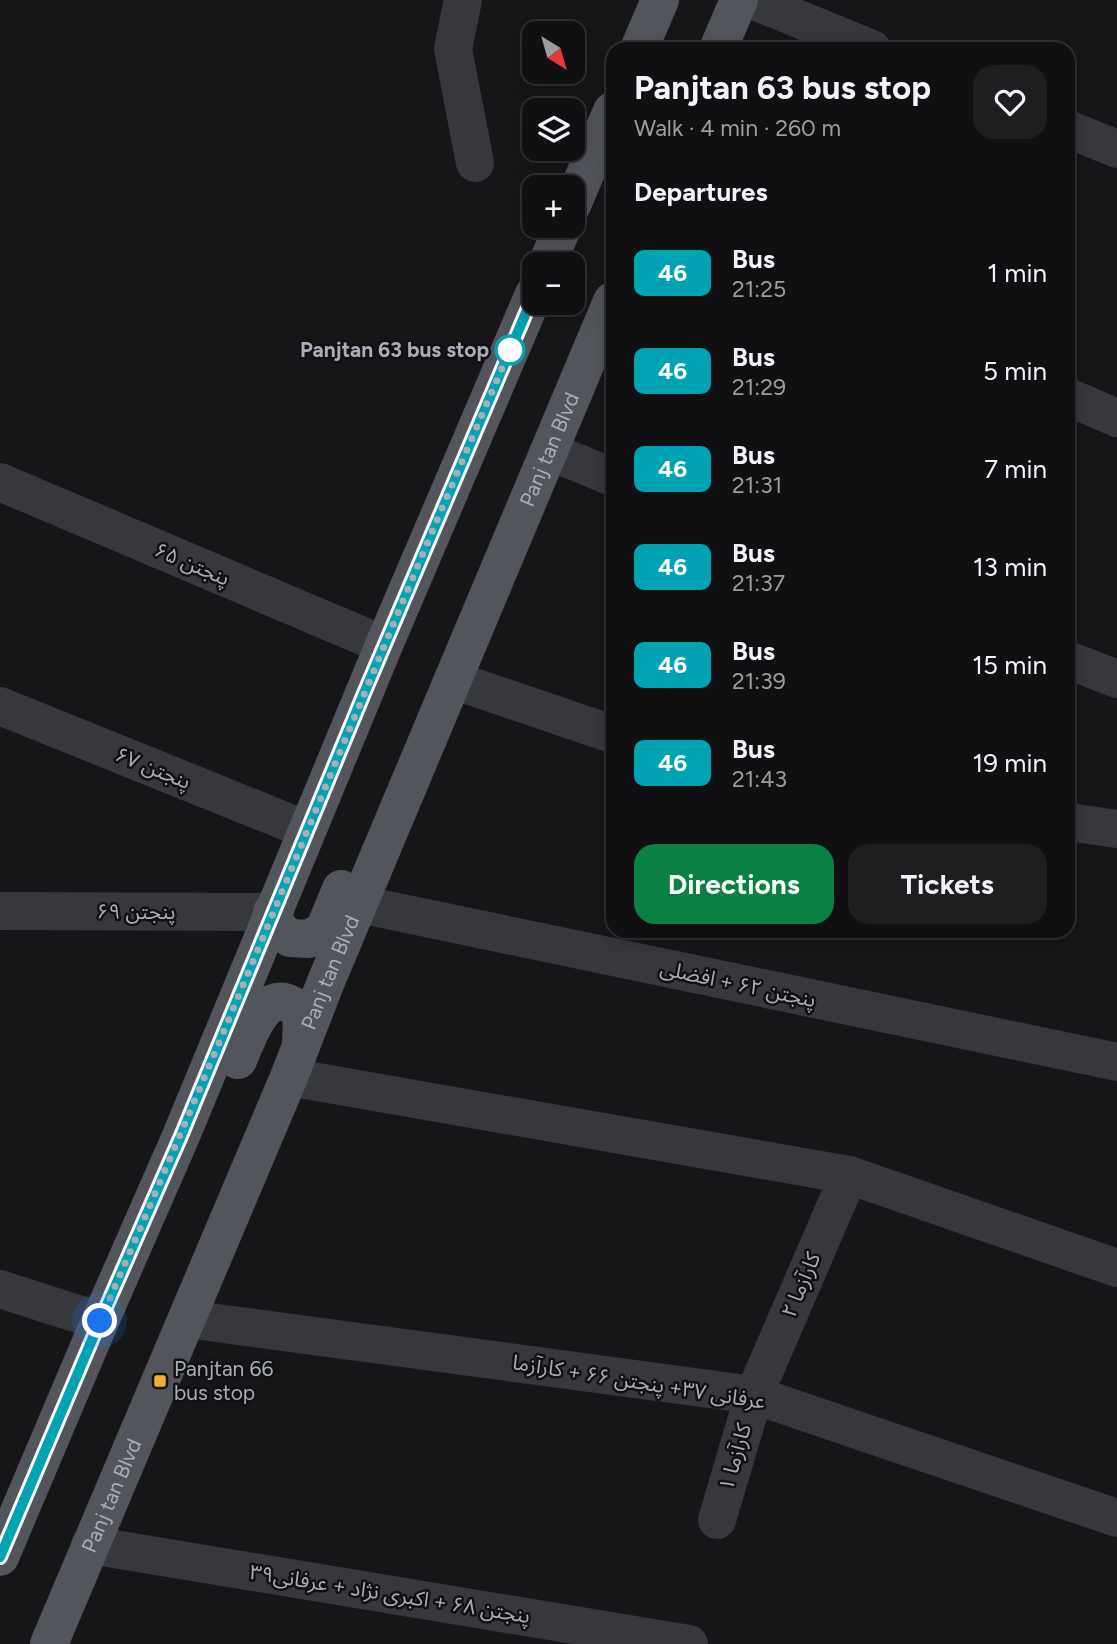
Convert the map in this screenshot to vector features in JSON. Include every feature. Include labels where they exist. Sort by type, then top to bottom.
[{"type":"main road","points":[[642,42],[660,0]]},
{"type":"main road","points":[[722,42],[739,0]]},
{"type":"main road","points":[[585,175],[606,125]]},
{"type":"main road","points":[[0,1557],[181,1136],[272,912],[525,315]]},
{"type":"main road","name":"Panj tan Blvd","points":[[49,1644],[606,315]]},
{"type":"main road","points":[[272,912],[278,928],[290,938],[309,939],[324,930],[366,833],[401,805]]},
{"type":"main road","points":[[181,1136],[212,1121],[258,1014],[271,1004],[293,1004],[302,1014],[295,1061]]},
{"type":"street","points":[[463,0],[453,49],[475,163]]},
{"type":"street","points":[[752,0],[855,42]]},
{"type":"street","points":[[1075,132],[1117,149]]},
{"type":"street","points":[[1075,400],[1117,418]]},
{"type":"street","points":[[549,452],[606,475]]},
{"type":"street","name":"پنجتن ۶۵","points":[[0,482],[384,645]]},
{"type":"street","points":[[1075,663],[1117,680]]},
{"type":"street","points":[[453,680],[606,732]]},
{"type":"street","name":"پنجتن ۶۷","points":[[0,706],[307,830]]},
{"type":"street","points":[[1075,823],[1117,829]]},
{"type":"street","name":"پنجتن ۶۲ + افضلی","points":[[359,904],[1117,1062]]},
{"type":"street","name":"پنجتن ۶۹","points":[[0,911],[272,912]]},
{"type":"street","points":[[295,1061],[849,1175],[1117,1268]]},
{"type":"street","name":"کارآزما ۲","points":[[754,1395],[849,1175]]},
{"type":"street","points":[[0,1289],[100,1321]]},
{"type":"street","name":"عرفانی ۳۷+ پنجتن ۶۶ + کارآزما","points":[[187,1319],[754,1395],[1117,1518]]},
{"type":"street","name":"کارآزما ۱","points":[[717,1520],[754,1395]]},
{"type":"street","name":"پنجتن ۶۸ + اکبری نژاد + عرفانی۳۹","points":[[90,1545],[643,1640],[689,1644]]},
{"type":"bus line","name":"46","points":[[0,1557],[181,1136],[365,691],[525,315]]},
{"type":"place","name":"Panjtan 63 bus stop","points":[[510,350]]},
{"type":"place","name":"Panjtan 66 bus stop","points":[[160,1381]]},
{"type":"route","points":[[100,1321],[181,1136],[262,937],[510,350]]}]
